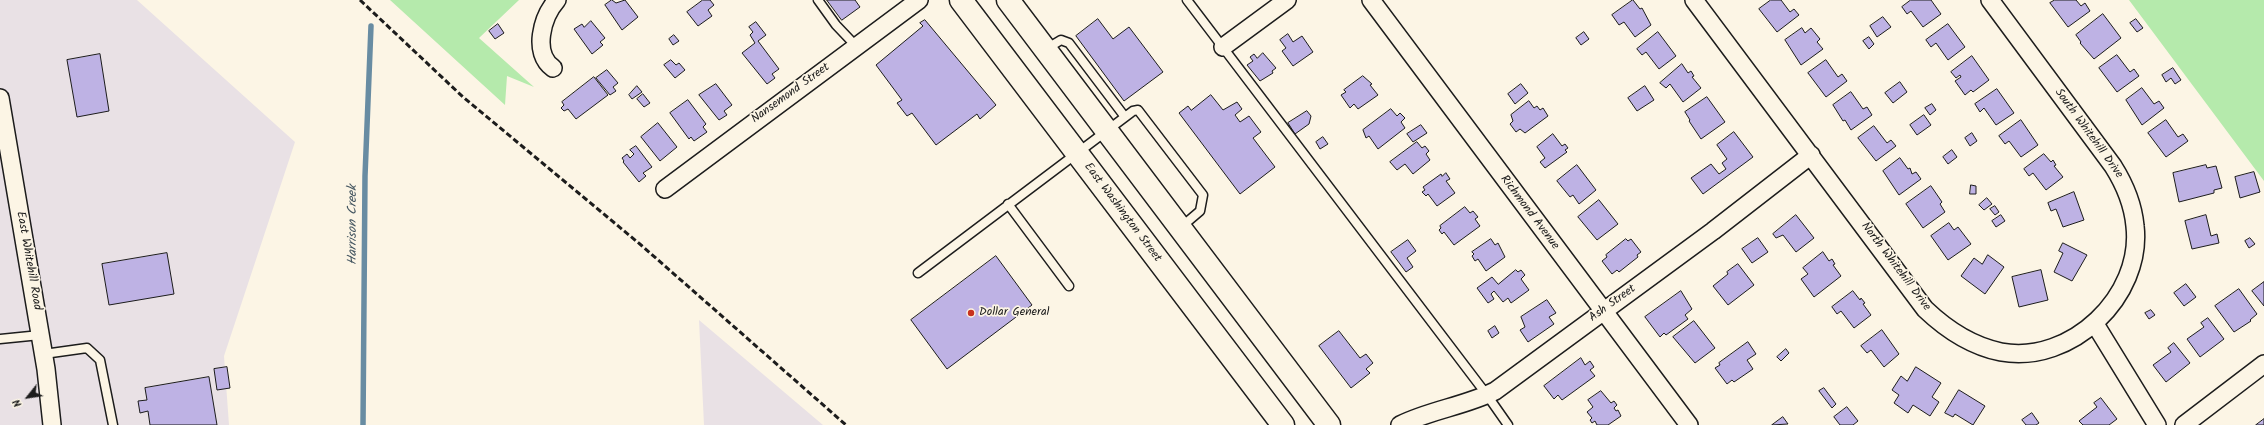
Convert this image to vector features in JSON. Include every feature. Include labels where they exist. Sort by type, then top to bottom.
[{"type":"highway","name":"East Washington Street","points":[[961,0],[1283,425]]},
{"type":"highway","points":[[1008,0],[1329,425]]},
{"type":"street","points":[[553,68],[546,63],[541,55],[542,36],[545,20],[557,0]]},
{"type":"street","name":"Nansemond Street","points":[[665,188],[919,0]]},
{"type":"street","points":[[1223,47],[1287,0]]},
{"type":"street","name":"Richmond Avenue","points":[[1371,0],[1689,425]]},
{"type":"street","name":"North Whitehill Drive","points":[[1694,0],[1925,309],[1939,322],[1958,336],[1980,346],[2002,352],[2024,353],[2044,350],[2067,341],[2095,324]]},
{"type":"street","name":"South Whitehill Drive","points":[[1990,0],[2114,166],[2123,182],[2131,204],[2136,227],[2135,246],[2129,270],[2122,288],[2109,308],[2095,324]]},
{"type":"street","name":"East Whitehill Road","points":[[0,98],[5,160],[44,354],[52,425]]},
{"type":"street","name":"Ash Street","points":[[1400,425],[1413,419],[1487,395],[1713,231],[1811,155]]},
{"type":"street","points":[[2095,324],[2157,425]]},
{"type":"street","points":[[2184,425],[2264,364]]},
{"type":"lane","points":[[818,0],[836,25],[856,46]]},
{"type":"lane","points":[[1187,0],[1487,395],[1508,425]]},
{"type":"lane","points":[[1045,49],[1061,40],[1068,43],[1125,117]]},
{"type":"lane","points":[[918,273],[1133,111],[1138,110],[1203,195],[1200,211],[1180,228]]},
{"type":"lane","points":[[1008,204],[1069,286]]},
{"type":"lane","points":[[0,339],[40,335]]},
{"type":"lane","points":[[44,354],[87,348],[100,360],[113,425]]},
{"type":"shaded area","points":[[0,0],[137,0],[295,142],[224,356],[229,425],[0,425]]},
{"type":"shaded area","points":[[699,320],[823,425],[704,425]]},
{"type":"green space","points":[[390,0],[519,0],[479,38],[534,87],[507,76],[505,105]]},
{"type":"green space","points":[[2129,0],[2264,0],[2264,181]]},
{"type":"building","points":[[612,0],[616,3],[625,0],[638,17],[622,30],[605,5]]},
{"type":"building","points":[[703,0],[710,0],[714,5],[708,10],[712,16],[698,26],[687,12]]},
{"type":"building","points":[[827,0],[855,0],[860,7],[842,20]]},
{"type":"building","points":[[1633,0],[1640,9],[1642,8],[1651,25],[1635,37],[1624,22],[1619,25],[1612,15]]},
{"type":"building","points":[[1771,0],[1781,0],[1790,12],[1794,9],[1799,15],[1777,32],[1759,9]]},
{"type":"building","points":[[1911,0],[1931,0],[1941,14],[1923,27],[1911,11],[1907,14],[1902,7]]},
{"type":"building","points":[[2055,0],[2076,0],[2081,6],[2085,3],[2090,11],[2068,27],[2050,3]]},
{"type":"building","points":[[2103,14],[2121,38],[2094,59],[2080,43],[2081,42],[2076,35]]},
{"type":"building","points":[[1883,17],[1891,27],[1877,37],[1870,26]]},
{"type":"building","points":[[1098,19],[1113,39],[1129,27],[1163,72],[1124,101],[1076,36]]},
{"type":"building","points":[[2136,19],[2143,28],[2137,32],[2130,23]]},
{"type":"building","points":[[925,20],[996,105],[980,119],[977,114],[936,145],[912,113],[907,116],[897,103],[902,100],[876,65],[923,26],[920,23]]},
{"type":"building","points":[[591,21],[605,38],[600,42],[603,45],[592,54],[574,29],[582,24],[584,27]]},
{"type":"building","points":[[756,22],[766,35],[758,41],[779,69],[772,74],[775,78],[767,84],[742,53],[755,43],[750,35],[753,32],[749,27]]},
{"type":"building","points":[[498,24],[504,33],[495,39],[489,31]]},
{"type":"building","points":[[1948,24],[1965,47],[1948,60],[1936,43],[1931,47],[1926,40]]},
{"type":"building","points":[[1802,28],[1805,33],[1811,28],[1820,39],[1817,42],[1823,49],[1801,65],[1785,40]]},
{"type":"building","points":[[1584,32],[1589,39],[1581,45],[1576,38]]},
{"type":"building","points":[[1658,32],[1676,56],[1659,69],[1646,52],[1642,55],[1637,49]]},
{"type":"building","points":[[1288,34],[1293,42],[1302,36],[1313,52],[1293,66],[1282,51],[1286,48],[1280,40]]},
{"type":"building","points":[[674,35],[679,41],[673,45],[669,39]]},
{"type":"building","points":[[1869,37],[1874,44],[1869,49],[1863,41]]},
{"type":"building","points":[[1263,53],[1276,68],[1272,71],[1273,73],[1260,81],[1247,65],[1253,61],[1250,57],[1254,54],[1257,58]]},
{"type":"building","points":[[100,54],[109,111],[77,117],[67,60]]},
{"type":"building","points":[[2117,55],[2130,72],[2134,69],[2139,76],[2117,92],[2099,68]]},
{"type":"building","points":[[1972,56],[1989,80],[1973,92],[1971,90],[1965,95],[1955,81],[1961,77],[1960,75],[1956,78],[1951,72]]},
{"type":"building","points":[[671,60],[676,65],[679,63],[685,70],[675,78],[664,65]]},
{"type":"building","points":[[1826,60],[1838,77],[1842,74],[1847,81],[1826,97],[1808,73]]},
{"type":"building","points":[[1682,64],[1688,73],[1691,71],[1694,76],[1692,77],[1701,88],[1683,102],[1670,84],[1666,88],[1660,83]]},
{"type":"building","points":[[2173,68],[2181,80],[2175,84],[2171,78],[2166,82],[2162,75]]},
{"type":"building","points":[[607,70],[618,83],[613,87],[616,91],[610,95],[596,78]]},
{"type":"building","points":[[1363,76],[1372,84],[1370,85],[1378,95],[1358,109],[1354,104],[1350,108],[1341,95],[1346,92],[1344,90]]},
{"type":"building","points":[[594,77],[608,95],[576,119],[568,109],[564,111],[561,108],[564,105],[562,102]]},
{"type":"building","points":[[1900,82],[1907,92],[1893,103],[1885,93]]},
{"type":"building","points":[[716,84],[732,105],[724,111],[727,115],[719,120],[699,95]]},
{"type":"building","points":[[1521,84],[1528,93],[1515,104],[1508,94]]},
{"type":"building","points":[[637,86],[642,92],[632,99],[629,95]]},
{"type":"building","points":[[1645,86],[1654,100],[1637,111],[1628,98]]},
{"type":"building","points":[[2142,88],[2154,104],[2159,101],[2164,108],[2142,125],[2126,100]]},
{"type":"building","points":[[1997,89],[2014,113],[1996,125],[1984,108],[1980,112],[1975,104]]},
{"type":"building","points":[[1851,92],[1863,109],[1867,107],[1872,115],[1851,130],[1845,120],[1843,121],[1833,105]]},
{"type":"building","points":[[643,94],[650,103],[644,107],[637,99]]},
{"type":"building","points":[[1211,95],[1223,110],[1237,102],[1242,109],[1235,115],[1240,122],[1249,116],[1261,132],[1253,138],[1275,167],[1240,194],[1179,113],[1188,106],[1191,110]]},
{"type":"building","points":[[1707,97],[1725,122],[1701,139],[1685,112]]},
{"type":"building","points":[[688,100],[706,124],[703,127],[707,132],[694,141],[691,137],[689,139],[670,113]]},
{"type":"building","points":[[1529,101],[1534,108],[1537,106],[1540,110],[1543,108],[1548,116],[1525,133],[1520,129],[1516,132],[1510,124],[1513,121],[1511,115]]},
{"type":"building","points":[[1932,104],[1936,110],[1930,115],[1925,108]]},
{"type":"building","points":[[1391,109],[1397,116],[1400,113],[1405,118],[1401,122],[1405,128],[1378,149],[1369,136],[1366,138],[1363,130]]},
{"type":"building","points":[[1307,111],[1311,116],[1309,124],[1295,134],[1288,123]]},
{"type":"building","points":[[1924,115],[1931,125],[1917,135],[1910,125]]},
{"type":"building","points":[[2021,120],[2038,145],[2021,157],[2009,141],[2005,144],[1999,136]]},
{"type":"building","points":[[2166,120],[2178,137],[2183,134],[2188,141],[2166,157],[2148,133]]},
{"type":"building","points":[[658,123],[677,147],[660,161],[641,137]]},
{"type":"building","points":[[1421,125],[1427,133],[1413,142],[1407,134]]},
{"type":"building","points":[[1874,126],[1887,143],[1891,140],[1896,146],[1876,161],[1858,138]]},
{"type":"building","points":[[1734,132],[1753,157],[1703,194],[1691,178],[1711,164],[1719,174],[1726,169],[1722,163],[1727,159],[1717,145]]},
{"type":"building","points":[[1972,133],[1977,141],[1970,146],[1965,138]]},
{"type":"building","points":[[1553,134],[1562,146],[1565,144],[1568,148],[1565,150],[1567,152],[1545,168],[1540,162],[1545,158],[1537,147]]},
{"type":"building","points":[[1323,137],[1328,144],[1320,149],[1316,142]]},
{"type":"building","points":[[1417,142],[1422,148],[1425,146],[1429,151],[1426,154],[1430,160],[1413,174],[1405,164],[1397,170],[1390,162]]},
{"type":"building","points":[[636,146],[652,167],[643,173],[646,176],[639,182],[623,162],[624,161],[622,158],[627,154],[630,158],[634,154],[630,150]]},
{"type":"building","points":[[1952,150],[1957,157],[1948,164],[1943,157]]},
{"type":"building","points":[[2044,154],[2051,162],[2053,160],[2056,165],[2054,166],[2063,177],[2046,190],[2033,173],[2029,176],[2024,169]]},
{"type":"building","points":[[1900,158],[1908,169],[1910,168],[1912,174],[1916,172],[1921,179],[1899,195],[1883,171]]},
{"type":"building","points":[[1577,165],[1596,190],[1579,204],[1573,195],[1570,197],[1557,181]]},
{"type":"building","points":[[2206,165],[2207,168],[2216,166],[2222,188],[2214,190],[2214,193],[2179,202],[2173,173]]},
{"type":"building","points":[[2254,172],[2260,192],[2240,198],[2235,177]]},
{"type":"building","points":[[1446,173],[1450,179],[1446,181],[1455,193],[1437,206],[1428,194],[1426,196],[1422,192],[1425,190],[1423,187],[1441,174],[1442,176]]},
{"type":"building","points":[[1971,185],[1976,186],[1976,194],[1970,194]]},
{"type":"building","points":[[1931,186],[1942,202],[1940,204],[1945,212],[1923,228],[1906,204]]},
{"type":"building","points":[[2074,192],[2084,220],[2063,227],[2056,209],[2051,211],[2048,203]]},
{"type":"building","points":[[1987,198],[1992,204],[1984,210],[1979,205]]},
{"type":"building","points":[[1599,200],[1618,224],[1597,240],[1578,217]]},
{"type":"building","points":[[1995,206],[1999,212],[1995,215],[1990,209]]},
{"type":"building","points":[[1465,207],[1470,213],[1473,211],[1478,217],[1475,219],[1480,226],[1454,245],[1444,232],[1442,234],[1439,230],[1441,228],[1440,226]]},
{"type":"building","points":[[1796,215],[1814,238],[1796,252],[1783,235],[1776,238],[1773,234]]},
{"type":"building","points":[[2001,215],[2005,221],[1996,227],[1992,221]]},
{"type":"building","points":[[2206,215],[2211,236],[2217,234],[2219,243],[2192,249],[2185,221]]},
{"type":"building","points":[[1949,223],[1954,230],[1958,227],[1971,244],[1948,260],[1931,236]]},
{"type":"building","points":[[1758,238],[1768,252],[1752,263],[1742,249]]},
{"type":"building","points":[[2250,238],[2255,244],[2249,248],[2245,241]]},
{"type":"building","points":[[1491,239],[1495,245],[1498,243],[1505,257],[1486,271],[1478,259],[1475,261],[1472,256],[1474,254],[1472,252]]},
{"type":"building","points":[[1626,239],[1628,241],[1631,239],[1641,252],[1637,255],[1638,257],[1619,272],[1617,270],[1612,274],[1602,261],[1607,257],[1606,255]]},
{"type":"building","points":[[1408,240],[1416,251],[1407,258],[1413,267],[1406,272],[1391,252]]},
{"type":"building","points":[[2063,243],[2087,255],[2072,281],[2054,272],[2063,253],[2059,251]]},
{"type":"building","points":[[1823,252],[1829,261],[1832,259],[1835,264],[1833,265],[1841,276],[1814,297],[1801,279],[1808,274],[1803,268]]},
{"type":"building","points":[[167,253],[174,294],[109,305],[102,264]]},
{"type":"building","points":[[1988,255],[2004,267],[1985,294],[1961,276],[1974,258],[1982,264]]},
{"type":"building","name":"Dollar General","points":[[996,256],[1032,305],[947,369],[911,320]]},
{"type":"building","points":[[1738,264],[1754,285],[1728,305],[1713,286],[1728,274],[1727,272]]},
{"type":"building","points":[[1516,270],[1518,272],[1521,270],[1525,275],[1521,279],[1529,290],[1511,303],[1508,298],[1503,302],[1494,291],[1491,294],[1494,299],[1488,303],[1477,288],[1492,277],[1498,284]]},
{"type":"building","points":[[2041,270],[2048,300],[2019,307],[2012,277]]},
{"type":"building","points":[[2264,282],[2264,306],[2252,291]]},
{"type":"building","points":[[2186,284],[2196,297],[2184,306],[2174,293]]},
{"type":"building","points":[[2239,289],[2257,314],[2250,320],[2251,321],[2234,332],[2215,306]]},
{"type":"building","points":[[1681,291],[1692,309],[1685,315],[1688,319],[1666,335],[1664,333],[1660,337],[1645,317]]},
{"type":"building","points":[[1853,291],[1860,300],[1861,298],[1865,303],[1863,304],[1871,315],[1854,328],[1841,311],[1837,314],[1832,307]]},
{"type":"building","points":[[1547,300],[1556,313],[1549,317],[1554,324],[1528,342],[1520,330],[1525,327],[1521,317]]},
{"type":"building","points":[[2151,310],[2155,315],[2149,319],[2145,313]]},
{"type":"building","points":[[2208,318],[2224,339],[2200,357],[2187,339],[2204,327],[2201,323]]},
{"type":"building","points":[[1694,321],[1715,348],[1695,363],[1673,337]]},
{"type":"building","points":[[1495,326],[1499,333],[1492,338],[1488,331]]},
{"type":"building","points":[[1882,330],[1899,354],[1884,367],[1871,350],[1867,353],[1861,346]]},
{"type":"building","points":[[1339,331],[1360,358],[1366,354],[1373,363],[1366,369],[1370,373],[1351,388],[1319,346]]},
{"type":"building","points":[[1748,342],[1756,354],[1747,360],[1753,369],[1734,382],[1732,380],[1727,384],[1715,368],[1720,365],[1719,363]]},
{"type":"building","points":[[2174,343],[2190,363],[2166,382],[2153,365],[2171,352],[2168,348]]},
{"type":"building","points":[[1786,349],[1789,353],[1781,361],[1777,357]]},
{"type":"building","points":[[1581,358],[1585,365],[1590,361],[1594,367],[1590,370],[1595,376],[1562,400],[1558,395],[1554,399],[1544,386]]},
{"type":"building","points":[[227,367],[230,388],[217,390],[214,369]]},
{"type":"building","points":[[1916,367],[1941,383],[1932,397],[1939,402],[1930,416],[1913,405],[1908,413],[1894,403],[1899,395],[1892,390],[1901,376],[1907,381]]},
{"type":"building","points":[[209,377],[217,425],[150,425],[148,411],[140,413],[138,401],[147,400],[145,388]]},
{"type":"building","points":[[1824,388],[1836,404],[1832,408],[1819,391]]},
{"type":"building","points":[[1959,390],[1985,406],[1973,425],[1955,414],[1953,417],[1945,413]]},
{"type":"building","points":[[1601,391],[1611,403],[1614,401],[1617,405],[1614,408],[1616,411],[1618,410],[1621,416],[1608,425],[1597,425],[1595,421],[1592,423],[1590,420],[1592,418],[1587,412],[1593,407],[1588,400]]},
{"type":"building","points":[[2101,398],[2117,419],[2109,425],[2083,425],[2079,421],[2097,407],[2094,403]]},
{"type":"building","points":[[1847,407],[1858,421],[1853,425],[1840,425],[1834,417]]},
{"type":"building","points":[[2032,413],[2039,423],[2036,425],[2026,425],[2022,420]]},
{"type":"building","points":[[1783,417],[1788,424],[1772,425]]},
{"type":"building","points":[[2264,419],[2264,425],[2256,425]]},
{"type":"waterway","name":"Harrison Creek","points":[[363,425],[365,176],[371,26]]},
{"type":"railway","points":[[360,0],[463,97],[641,245],[846,425]]},
{"type":"place","name":"Dollar General","points":[[971,313]]}]
